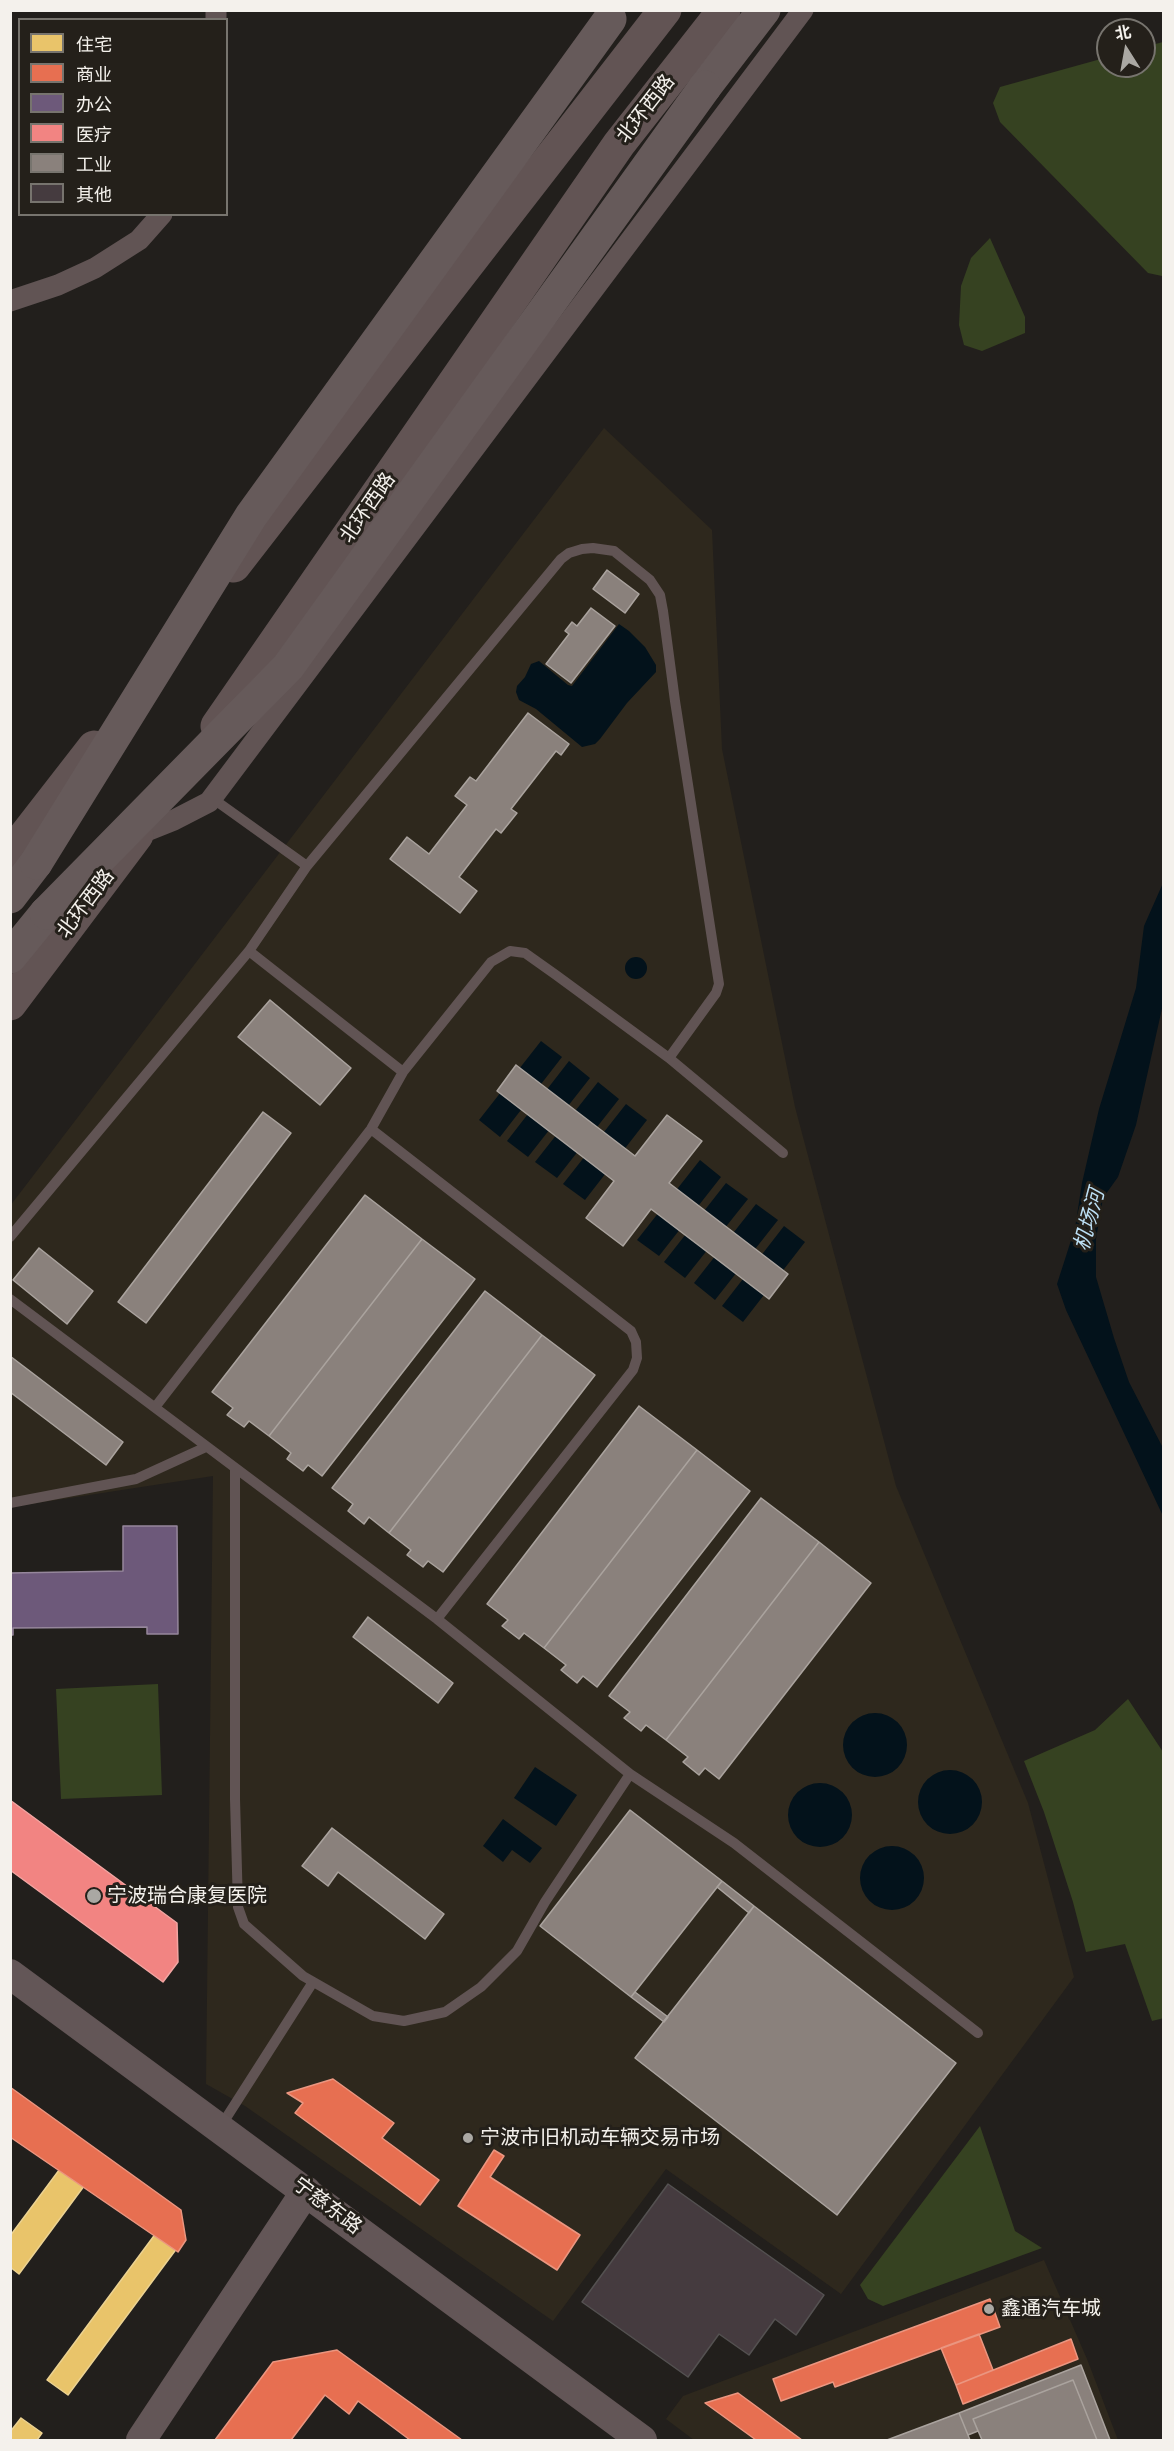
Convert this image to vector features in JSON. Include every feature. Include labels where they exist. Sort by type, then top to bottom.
[{"type":"highway","points":[[10,957],[46,913],[288,667],[705,87],[764,10]]},
{"type":"highway","points":[[10,897],[23,859],[251,516],[614,15]]},
{"type":"main road","points":[[23,859],[665,10]]},
{"type":"main road","name":"北环西路","points":[[10,1004],[193,761],[619,144],[724,10]]},
{"type":"main road","name":"宁慈东路","points":[[10,1974],[642,2440]]},
{"type":"main road","points":[[141,2440],[306,2191]]},
{"type":"street","points":[[139,834],[174,820],[209,802],[803,10]]},
{"type":"street","points":[[10,301],[58,285],[95,268],[140,240],[160,216]]},
{"type":"lane","points":[[10,1237],[249,951],[307,866],[561,559],[569,553],[582,549],[614,551],[650,580],[660,595],[719,984],[716,993],[669,1058]]},
{"type":"lane","points":[[212,798],[307,866]]},
{"type":"lane","points":[[249,951],[403,1072]]},
{"type":"lane","points":[[156,1406],[371,1129],[403,1072],[491,962],[510,951],[525,953],[669,1058],[783,1153]]},
{"type":"lane","points":[[371,1129],[631,1331],[636,1342],[637,1358],[633,1370],[437,1619]]},
{"type":"lane","points":[[10,1299],[156,1406],[235,1469],[437,1619],[630,1774],[734,1843],[978,2033]]},
{"type":"lane","points":[[10,1503],[136,1479],[206,1447]]},
{"type":"lane","points":[[235,1469],[235,1799],[238,1907],[244,1924],[313,1982],[373,2016],[404,2022],[445,2012],[480,1987],[517,1951],[545,1902],[630,1774]]},
{"type":"lane","points":[[220,2128],[313,1982]]},
{"type":"shaded area","points":[[604,428],[712,530],[722,749],[795,1107],[896,1486],[1028,1803],[1074,1977],[841,2294],[666,2169],[553,2321],[245,2106],[206,2084],[213,1476],[11,1507],[10,1206]]},
{"type":"shaded area","name":"鑫通汽车城","points":[[1044,2260],[1087,2359],[1118,2440],[694,2440],[666,2419],[683,2396]]},
{"type":"green space","points":[[1163,42],[1164,275],[1162,276],[1148,273],[1000,122],[993,103],[1000,87],[1096,60],[1096,78],[1156,78],[1156,44]]},
{"type":"green space","points":[[990,238],[1025,317],[1025,333],[982,351],[964,345],[959,325],[961,286],[971,258]]},
{"type":"green space","points":[[158,1684],[162,1795],[61,1799],[56,1689]]},
{"type":"green space","points":[[1128,1699],[1163,1752],[1164,2018],[1152,2021],[1125,1944],[1086,1952],[1073,1902],[1044,1812],[1024,1761],[1095,1730]]},
{"type":"green space","points":[[980,2126],[1015,2231],[1042,2248],[883,2306],[868,2299],[860,2285]]},
{"type":"water","points":[[619,624],[645,647],[656,665],[656,672],[627,703],[600,739],[595,744],[582,747],[536,709],[519,700],[516,692],[517,686],[525,677],[531,664],[539,661],[572,686]]},
{"type":"water","name":"机场河","points":[[1163,883],[1163,1004],[1136,1125],[1118,1177],[1103,1198],[1096,1239],[1096,1277],[1129,1382],[1163,1448],[1163,1516],[1066,1310],[1057,1284],[1075,1228],[1082,1183],[1099,1109],[1136,988],[1144,926]]},
{"type":"water","points":[[636,957],[644,960],[647,968],[644,976],[636,979],[628,976],[625,968],[628,960]]},
{"type":"water","points":[[541,1041],[562,1057],[500,1137],[479,1120]]},
{"type":"water","points":[[569,1061],[590,1078],[528,1157],[507,1141]]},
{"type":"water","points":[[598,1082],[619,1099],[557,1178],[535,1162]]},
{"type":"water","points":[[626,1104],[647,1120],[585,1200],[563,1184]]},
{"type":"water","points":[[700,1160],[721,1177],[659,1256],[637,1240]]},
{"type":"water","points":[[726,1183],[748,1199],[685,1278],[664,1262]]},
{"type":"water","points":[[756,1204],[778,1220],[715,1300],[694,1283]]},
{"type":"water","points":[[784,1226],[805,1242],[743,1322],[722,1306]]},
{"type":"water","points":[[875,1713],[893,1719],[901,1727],[907,1745],[901,1763],[893,1771],[875,1777],[857,1771],[849,1763],[843,1745],[849,1727],[857,1719]]},
{"type":"water","points":[[535,1767],[577,1795],[556,1826],[514,1798]]},
{"type":"water","points":[[950,1770],[968,1776],[976,1784],[982,1802],[976,1820],[968,1828],[950,1834],[932,1828],[924,1820],[918,1802],[924,1784],[932,1776]]},
{"type":"water","points":[[820,1783],[838,1789],[846,1797],[852,1815],[846,1833],[838,1841],[820,1847],[802,1841],[794,1833],[788,1815],[794,1797],[802,1789]]},
{"type":"water","points":[[503,1819],[542,1848],[530,1863],[512,1850],[503,1862],[483,1846]]},
{"type":"water","points":[[892,1846],[910,1852],[918,1860],[924,1878],[918,1896],[910,1904],[892,1910],[874,1904],[866,1896],[860,1878],[866,1860],[874,1852]]},
{"type":"building: 住宅","points":[[80,2142],[104,2159],[19,2274],[10,2267],[10,2236]]},
{"type":"building: 住宅","points":[[162,2225],[183,2240],[68,2395],[47,2380]]},
{"type":"building: 住宅","points":[[301,2360],[329,2380],[284,2440],[242,2440]]},
{"type":"building: 住宅","points":[[21,2418],[42,2433],[37,2440],[10,2440],[10,2432]]},
{"type":"building: 住宅","points":[[433,2421],[452,2436],[449,2440],[407,2440],[412,2434],[419,2439]]},
{"type":"building: 商业","points":[[333,2079],[394,2123],[382,2138],[439,2180],[420,2205],[295,2113],[303,2103],[287,2093]]},
{"type":"building: 商业","points":[[10,2087],[181,2210],[186,2240],[178,2252],[10,2137]]},
{"type":"building: 商业","points":[[494,2150],[504,2156],[490,2177],[580,2235],[557,2270],[458,2206]]},
{"type":"building: 商业","points":[[990,2299],[1000,2327],[835,2387],[833,2382],[781,2401],[773,2379]]},
{"type":"building: 商业","points":[[979,2334],[993,2370],[956,2385],[941,2348]]},
{"type":"building: 商业","points":[[1071,2339],[1078,2359],[963,2404],[956,2385]]},
{"type":"building: 商业","points":[[337,2350],[462,2440],[410,2440],[358,2401],[349,2414],[325,2395],[291,2440],[215,2440],[273,2362]]},
{"type":"building: 商业","points":[[738,2393],[802,2440],[756,2440],[705,2403]]},
{"type":"building: 办公","points":[[123,1526],[177,1526],[178,1634],[147,1634],[147,1627],[13,1628],[13,1635],[10,1635],[10,1573],[123,1571]]},
{"type":"building: 医疗","name":"宁波瑞合康复医院","points":[[10,1800],[177,1923],[178,1962],[163,1982],[10,1870]]},
{"type":"building: 工业","points":[[607,570],[639,594],[625,613],[593,589]]},
{"type":"building: 工业","points":[[591,608],[615,626],[571,683],[546,664],[569,634],[565,631],[572,622],[577,626]]},
{"type":"building: 工业","points":[[528,713],[569,744],[561,755],[556,751],[511,809],[517,813],[501,833],[496,829],[459,877],[477,891],[460,913],[390,859],[407,837],[429,854],[467,805],[455,796],[470,777],[476,781]]},
{"type":"building: 工业","points":[[270,1000],[351,1068],[320,1105],[238,1037]]},
{"type":"building: 工业","points":[[516,1065],[635,1156],[667,1115],[702,1141],[669,1183],[788,1274],[769,1299],[651,1209],[623,1246],[586,1218],[614,1181],[497,1091]]},
{"type":"building: 工业","points":[[263,1112],[291,1133],[146,1323],[118,1302]]},
{"type":"building: 工业","points":[[365,1195],[422,1239],[269,1436],[249,1421],[244,1427],[227,1415],[233,1408],[212,1392]]},
{"type":"building: 工业","points":[[422,1239],[475,1279],[322,1476],[308,1465],[303,1471],[287,1459],[291,1453],[269,1436]]},
{"type":"building: 工业","points":[[39,1248],[93,1291],[67,1324],[13,1280]]},
{"type":"building: 工业","points":[[485,1291],[542,1335],[389,1533],[369,1517],[364,1524],[348,1511],[353,1504],[332,1488]]},
{"type":"building: 工业","points":[[542,1335],[595,1375],[443,1572],[428,1561],[423,1567],[407,1555],[411,1550],[389,1533]]},
{"type":"building: 工业","points":[[10,1356],[123,1442],[106,1465],[10,1392]]},
{"type":"building: 工业","points":[[639,1406],[697,1450],[544,1648],[524,1633],[519,1639],[502,1626],[508,1620],[487,1604]]},
{"type":"building: 工业","points":[[697,1450],[750,1491],[597,1687],[583,1676],[577,1683],[561,1670],[566,1665],[544,1648]]},
{"type":"building: 工业","points":[[761,1498],[819,1542],[666,1740],[646,1725],[641,1731],[624,1718],[630,1712],[609,1696]]},
{"type":"building: 工业","points":[[819,1542],[871,1583],[719,1779],[705,1768],[699,1775],[683,1762],[688,1757],[666,1740]]},
{"type":"building: 工业","points":[[368,1617],[453,1683],[438,1703],[353,1637]]},
{"type":"building: 工业","points":[[630,1810],[722,1881],[631,1997],[540,1926]]},
{"type":"building: 工业","points":[[332,1828],[444,1914],[425,1939],[338,1872],[328,1886],[302,1866]]},
{"type":"building: 工业","points":[[722,1881],[754,1906],[749,1913],[717,1887]]},
{"type":"building: 工业","points":[[754,1906],[956,2063],[837,2215],[635,2058]]},
{"type":"building: 工业","points":[[635,1992],[668,2017],[664,2022],[631,1997]]},
{"type":"building: 工业","points":[[1081,2365],[1110,2440],[1097,2440],[1073,2380],[973,2419],[978,2431],[968,2435],[959,2413]]},
{"type":"building: 工业","points":[[1073,2380],[1097,2440],[982,2440],[973,2419]]},
{"type":"building: 工业","points":[[959,2413],[970,2440],[887,2440]]},
{"type":"building: 其他","points":[[668,2184],[824,2295],[796,2335],[775,2319],[749,2355],[719,2334],[688,2377],[582,2302]]},
{"type":"place","name":"宁波瑞合康复医院","points":[[94,1896]]},
{"type":"place","name":"宁波市旧机动车辆交易市场","points":[[468,2138]]},
{"type":"place","name":"鑫通汽车城","points":[[989,2309]]}]
